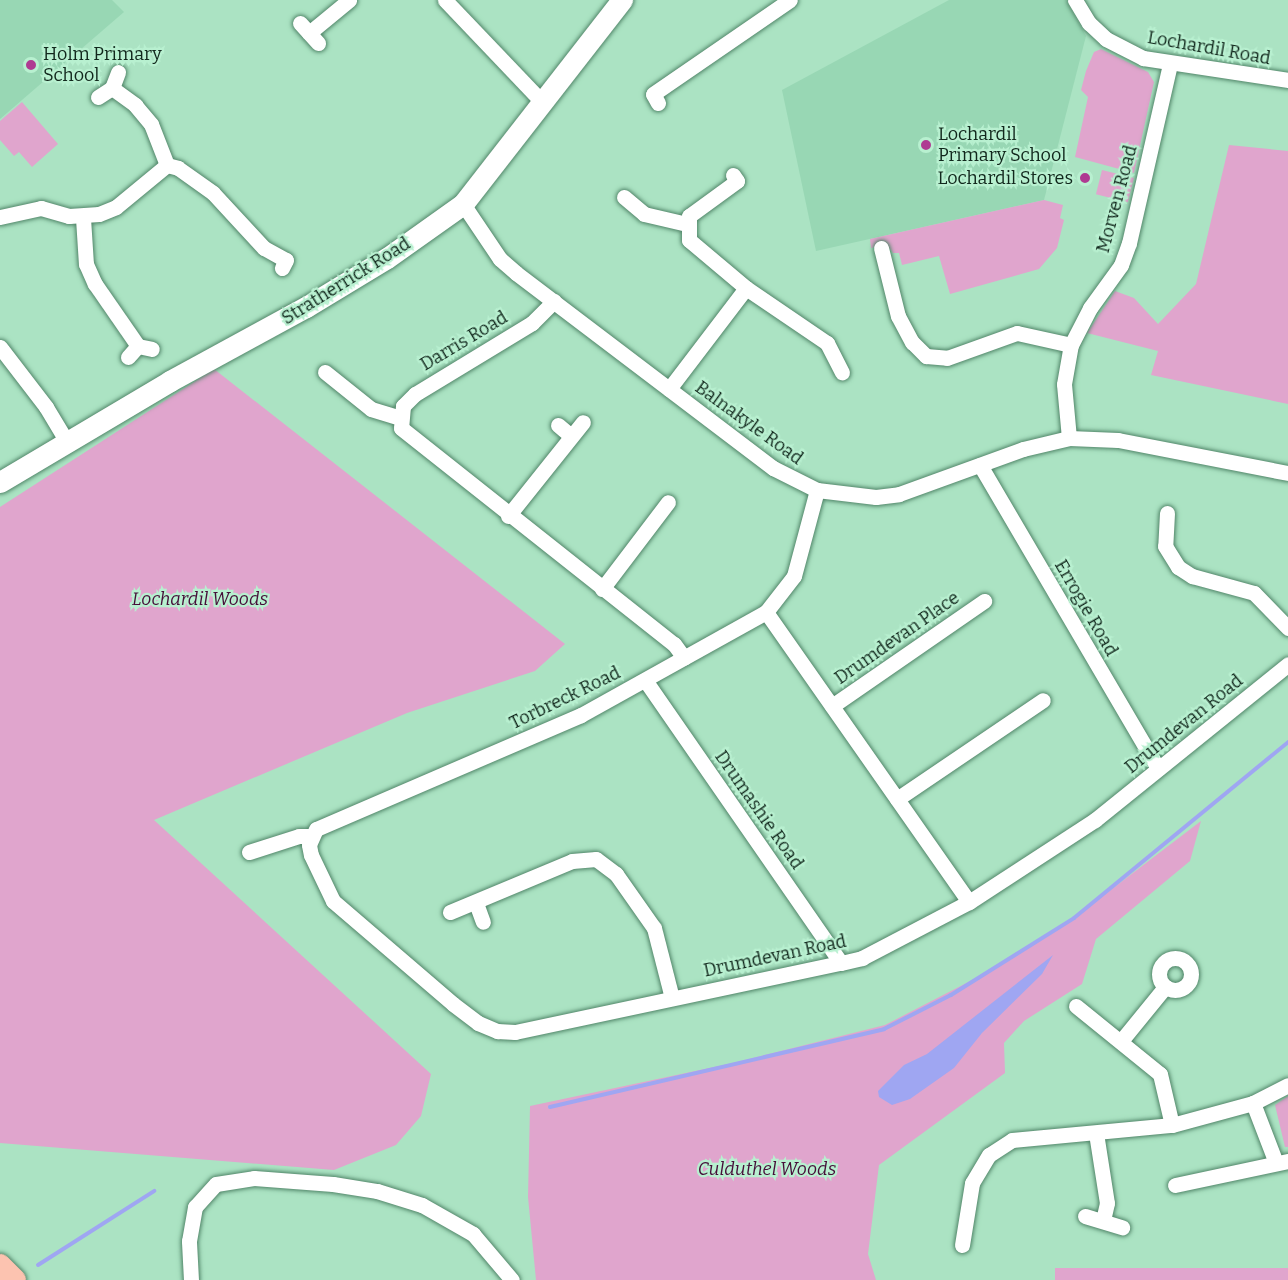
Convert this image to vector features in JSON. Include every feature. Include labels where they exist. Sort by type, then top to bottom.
[{"type":"main road","points":[[0,1265],[15,1280]]},
{"type":"street","points":[[309,33],[349,0]]},
{"type":"street","points":[[445,0],[542,102]]},
{"type":"street","name":"Stratherrick Road","points":[[0,482],[317,301],[387,258],[463,204],[622,0]]},
{"type":"street","points":[[658,103],[653,94],[790,0]]},
{"type":"street","name":"Lochardil Road","points":[[1075,0],[1089,23],[1106,39],[1143,58],[1170,64],[1288,80]]},
{"type":"street","name":"Morven Road","points":[[1069,438],[1064,384],[1071,345],[1090,308],[1121,265],[1129,243],[1170,64]]},
{"type":"street","points":[[98,97],[112,88],[118,72]]},
{"type":"street","points":[[112,88],[135,105],[151,124],[167,165]]},
{"type":"street","points":[[0,217],[41,208],[82,218],[116,207],[167,165]]},
{"type":"street","points":[[167,165],[178,168],[213,193],[264,248],[286,260],[282,268]]},
{"type":"street","points":[[733,175],[737,182],[700,205],[687,224],[689,240],[746,288],[827,343],[842,372]]},
{"type":"street","points":[[625,197],[644,214],[687,224]]},
{"type":"street","name":"Balnakyle Road","points":[[463,204],[500,259],[773,468],[817,490],[876,497],[918,489],[1023,449],[1069,438],[1118,440],[1288,473]]},
{"type":"street","points":[[82,218],[86,264],[94,284],[139,351]]},
{"type":"street","points":[[888,255],[904,331],[926,356],[956,355],[1017,333],[1071,345]]},
{"type":"street","points":[[669,389],[746,288]]},
{"type":"street","name":"Darris Road","points":[[400,418],[403,406],[415,394],[532,322],[554,302]]},
{"type":"street","points":[[0,347],[46,407],[67,442]]},
{"type":"street","points":[[335,374],[371,409],[400,418],[401,428],[413,440],[674,644],[684,658]]},
{"type":"street","points":[[508,516],[583,422]]},
{"type":"street","points":[[558,425],[572,436]]},
{"type":"street","name":"Errogie Road","points":[[980,465],[1158,770]]},
{"type":"street","name":"Torbreck Road","points":[[249,852],[299,836],[311,837],[328,824],[550,729],[645,680],[766,612],[794,576],[817,490]]},
{"type":"street","points":[[602,589],[667,512]]},
{"type":"street","points":[[1167,513],[1165,546],[1178,567],[1192,576],[1254,593],[1288,628]]},
{"type":"street","name":"Drumdevan Place","points":[[832,706],[984,601]]},
{"type":"street","name":"Drumdevan Place","points":[[766,612],[969,902]]},
{"type":"street","name":"Drumdevan Road","points":[[311,837],[311,855],[333,901],[478,1023],[515,1032],[862,958],[969,902],[1095,820],[1288,664]]},
{"type":"street","name":"Drumashie Road","points":[[645,680],[841,963]]},
{"type":"street","points":[[1020,697],[1028,711]]},
{"type":"street","points":[[897,799],[1043,700]]},
{"type":"street","points":[[450,912],[572,861],[596,859],[616,874],[654,928],[672,998]]},
{"type":"street","points":[[476,903],[483,922]]},
{"type":"street","points":[[1121,1041],[1165,987]]},
{"type":"street","points":[[1076,1006],[1160,1074],[1172,1125]]},
{"type":"street","points":[[962,1245],[972,1183],[989,1155],[1024,1138],[1172,1125],[1253,1103],[1288,1085]]},
{"type":"street","points":[[1176,1185],[1282,1162],[1253,1103]]},
{"type":"street","points":[[1096,1133],[1107,1203],[1103,1220]]},
{"type":"street","points":[[191,1280],[189,1241],[195,1207],[216,1184],[254,1178],[333,1184],[377,1191],[422,1204],[473,1234],[512,1280]]},
{"type":"street","points":[[1085,1216],[1122,1227]]},
{"type":"shaded area","name":"Holm Primary School","points":[[0,0],[112,0],[124,12],[0,119]]},
{"type":"shaded area","name":"Lochardil Primary School","points":[[949,0],[1066,0],[1086,36],[1044,200],[816,251],[782,90]]},
{"type":"green space","points":[[1101,49],[1148,72],[1154,82],[1134,173],[1075,157],[1088,97],[1081,90],[1094,52]]},
{"type":"green space","points":[[22,102],[58,144],[32,167],[19,152],[14,156],[0,140],[0,121]]},
{"type":"green space","points":[[1229,145],[1288,151],[1288,404],[1151,375],[1158,351],[1087,333],[1115,291],[1134,298],[1158,324],[1196,284]]},
{"type":"green space","points":[[1102,170],[1134,178],[1128,202],[1096,194]]},
{"type":"green space","points":[[1044,200],[1063,205],[1060,218],[1064,220],[1057,248],[1039,269],[950,294],[939,256],[902,265],[899,253],[893,253],[887,245],[871,248],[870,239]]},
{"type":"green space","name":"Lochardil Woods","points":[[214,369],[565,644],[535,671],[407,713],[154,820],[431,1074],[421,1116],[396,1145],[334,1170],[0,1143],[0,507]]},
{"type":"green space","name":"Culduthel Woods","points":[[1201,821],[1190,861],[1096,939],[1082,984],[1024,1021],[1004,1043],[1005,1073],[879,1165],[868,1254],[876,1280],[536,1280],[528,1197],[530,1106],[733,1063],[885,1025],[980,976],[1074,918]]},
{"type":"green space","points":[[1288,1096],[1288,1147],[1285,1147],[1275,1105]]},
{"type":"green space","points":[[1055,1268],[1288,1268],[1288,1280],[1055,1280]]},
{"type":"water","points":[[1053,955],[1042,974],[982,1033],[954,1068],[910,1099],[892,1105],[879,1097],[878,1091],[904,1065],[927,1054]]},
{"type":"waterway","points":[[550,1107],[884,1029],[951,995],[1074,918],[1288,742]]},
{"type":"waterway","points":[[38,1265],[154,1191]]},
{"type":"place","name":"Holm Primary School","points":[[31,65]]},
{"type":"place","name":"Lochardil Primary School","points":[[926,145]]},
{"type":"place","name":"Lochardil Stores","points":[[1085,178]]}]
